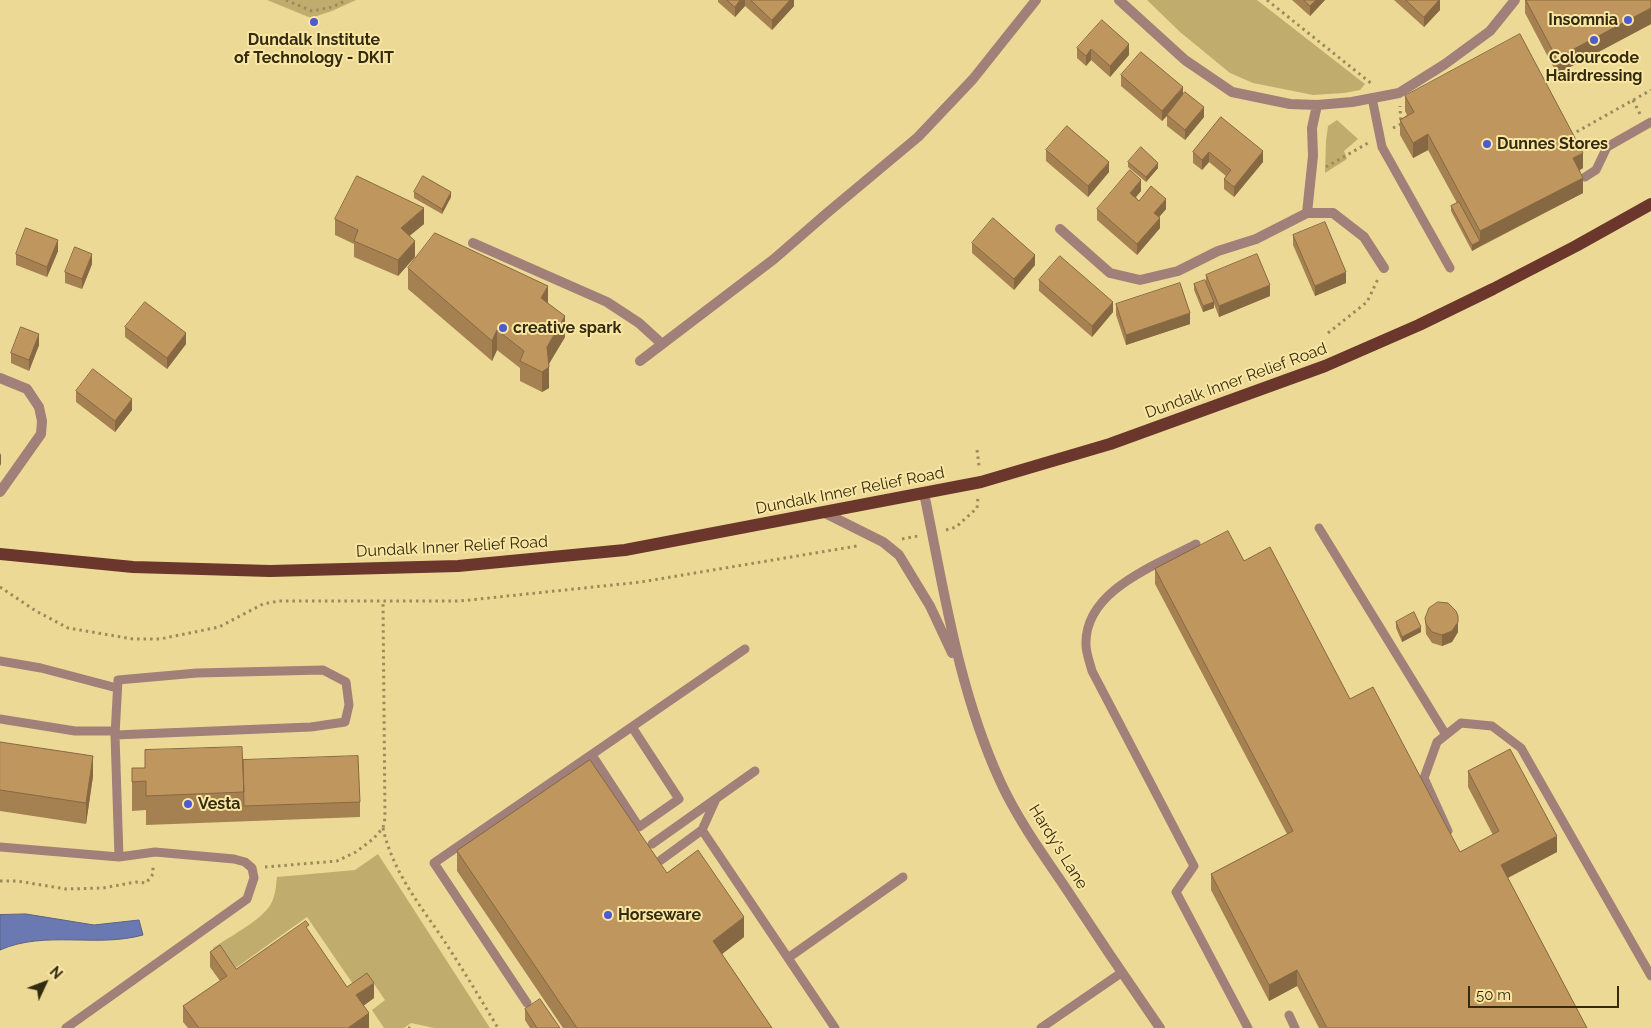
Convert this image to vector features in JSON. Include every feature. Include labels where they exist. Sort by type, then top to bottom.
[{"type":"main road","name":"Dundalk Inner Relief Road","points":[[0,554],[133,567],[270,571],[458,566],[624,550],[980,482],[1110,444],[1325,366],[1419,325],[1493,289],[1651,204]]},
{"type":"street","points":[[640,361],[774,259],[918,137],[973,79],[1036,0]]},
{"type":"street","points":[[1119,0],[1185,60],[1232,92],[1290,104],[1317,105],[1352,102],[1399,93],[1446,64],[1483,37],[1516,0]]},
{"type":"street","points":[[1307,212],[1313,156],[1312,128],[1317,105]]},
{"type":"street","points":[[1060,229],[1110,273],[1140,280],[1178,270],[1218,251],[1256,239],[1307,212],[1333,213],[1364,237],[1384,268]]},
{"type":"street","points":[[472,243],[607,302],[639,323],[662,344]]},
{"type":"street","points":[[0,378],[28,389],[39,408],[42,421],[41,434],[0,492]]},
{"type":"street","name":"Hardy's Lane","points":[[924,493],[959,668],[1000,782],[1030,835],[1121,973],[1160,1028]]},
{"type":"street","name":"Hardy's Lane","points":[[825,513],[883,542],[899,555],[930,606],[959,668]]},
{"type":"lane","points":[[1372,98],[1382,146],[1450,268]]},
{"type":"lane","points":[[1585,178],[1596,170],[1607,147],[1651,122]]},
{"type":"lane","points":[[1319,528],[1446,735]]},
{"type":"lane","points":[[1196,544],[1123,583],[1102,601],[1089,621],[1086,645],[1092,671],[1194,866],[1176,892],[1248,1028]]},
{"type":"lane","points":[[527,1003],[434,863],[745,648]]},
{"type":"lane","points":[[0,661],[117,684],[197,673],[323,670],[346,682],[349,705],[344,722],[310,728],[115,733],[75,731],[0,719]]},
{"type":"lane","points":[[117,684],[115,733],[119,858]]},
{"type":"lane","points":[[1450,836],[1424,778],[1437,742],[1461,723],[1492,726],[1521,748],[1651,976]]},
{"type":"lane","points":[[592,755],[639,827],[679,799],[632,727]]},
{"type":"lane","points":[[652,844],[755,771]]},
{"type":"lane","points":[[661,860],[702,830],[716,798]]},
{"type":"lane","points":[[702,830],[835,1028]]},
{"type":"lane","points":[[0,847],[119,858],[155,852],[234,859],[245,862],[252,868],[254,878],[248,899],[66,1028]]},
{"type":"lane","points":[[788,958],[903,877]]},
{"type":"lane","points":[[1041,1028],[1121,973]]},
{"type":"lane","points":[[1289,1015],[1295,1028]]},
{"type":"path","points":[[286,0],[312,11],[332,7],[347,0]]},
{"type":"path","points":[[1267,0],[1387,96]]},
{"type":"path","points":[[1567,137],[1651,90]]},
{"type":"path","points":[[1328,333],[1367,302],[1384,268]]},
{"type":"path","points":[[0,586],[36,611],[68,628],[133,639],[160,639],[219,627],[264,604],[279,601],[460,601],[641,582],[931,534],[956,526],[977,508],[980,482],[977,450]]},
{"type":"path","points":[[383,602],[385,818],[383,828],[386,844],[404,882],[449,949],[498,1028]]},
{"type":"path","points":[[252,868],[337,861],[356,852],[383,828]]},
{"type":"path","points":[[0,881],[17,881],[66,889],[103,888],[136,882],[146,883],[152,874],[155,852]]},
{"type":"shaded area","points":[[267,0],[356,0],[311,18]]},
{"type":"shaded area","points":[[1147,0],[1257,0],[1365,84],[1360,90],[1313,95],[1253,83],[1230,73],[1180,32]]},
{"type":"shaded area","points":[[1337,120],[1358,139],[1344,151],[1347,159],[1325,173],[1328,126]]},
{"type":"shaded area","points":[[378,854],[490,1028],[434,1028],[411,1023],[404,1028],[384,1028],[372,1010],[385,1000],[370,978],[355,987],[307,917],[230,972],[213,948],[251,924],[264,913],[273,900],[277,877],[355,870]]},
{"type":"water","points":[[26,914],[94,925],[139,920],[143,935],[107,940],[35,941],[17,944],[0,950],[0,915]]},
{"type":"building","points":[[727,0],[740,0],[735,7]]},
{"type":"building","points":[[751,0],[790,0],[772,20]]},
{"type":"building","points":[[1304,0],[1316,0],[1310,6]]},
{"type":"building","points":[[1406,0],[1439,0],[1424,17]]},
{"type":"building","points":[[1526,0],[1651,0],[1651,8],[1557,58]]},
{"type":"building","points":[[1102,20],[1129,44],[1110,66],[1091,49],[1086,56],[1077,48]]},
{"type":"building","name":"Dunnes Stores","points":[[1520,34],[1583,153],[1573,158],[1583,178],[1480,231],[1428,134],[1413,143],[1400,120],[1414,112],[1405,96]]},
{"type":"building","points":[[1141,52],[1183,87],[1162,111],[1121,75]]},
{"type":"building","points":[[1185,92],[1204,107],[1185,130],[1167,115]]},
{"type":"building","points":[[1221,117],[1263,151],[1234,187],[1224,179],[1231,170],[1209,152],[1202,160],[1193,152]]},
{"type":"building","points":[[1067,126],[1109,162],[1088,186],[1046,150]]},
{"type":"building","points":[[1141,147],[1158,163],[1146,177],[1128,162]]},
{"type":"building","points":[[1130,170],[1141,180],[1130,193],[1139,201],[1151,186],[1166,199],[1154,213],[1160,218],[1137,244],[1097,209]]},
{"type":"building","points":[[357,176],[424,208],[401,228],[415,241],[398,260],[354,241],[358,230],[335,219]]},
{"type":"building","points":[[423,176],[451,192],[442,209],[414,192]]},
{"type":"building","points":[[1459,202],[1480,241],[1472,245],[1451,206]]},
{"type":"building","points":[[993,218],[1035,255],[1014,279],[972,243]]},
{"type":"building","points":[[1325,222],[1346,272],[1315,286],[1293,235]]},
{"type":"building","points":[[26,228],[58,240],[47,267],[16,254]]},
{"type":"building","name":"creative spark","points":[[435,233],[548,286],[541,298],[565,316],[547,347],[549,367],[542,372],[520,361],[524,351],[497,330],[492,341],[408,268]]},
{"type":"building","points":[[75,247],[92,254],[82,279],[65,272]]},
{"type":"building","points":[[1257,254],[1270,285],[1219,306],[1206,275]]},
{"type":"building","points":[[1060,256],[1113,302],[1092,326],[1039,280]]},
{"type":"building","points":[[1205,280],[1214,302],[1203,306],[1194,284]]},
{"type":"building","points":[[1180,283],[1190,313],[1126,335],[1116,304]]},
{"type":"building","points":[[145,302],[186,333],[167,358],[125,327]]},
{"type":"building","points":[[21,327],[39,334],[29,360],[11,353]]},
{"type":"building","points":[[93,369],[132,399],[115,421],[76,391]]},
{"type":"building","points":[[1228,531],[1244,561],[1270,547],[1350,699],[1373,687],[1460,852],[1499,831],[1468,771],[1510,749],[1557,836],[1501,865],[1587,1028],[1327,1028],[1297,970],[1269,985],[1211,874],[1293,831],[1155,569]]},
{"type":"building","points":[[1438,602],[1448,603],[1458,616],[1458,622],[1452,631],[1442,635],[1432,632],[1426,624],[1425,618],[1429,608]]},
{"type":"building","points":[[1414,612],[1421,627],[1402,637],[1396,622]]},
{"type":"building","points":[[0,742],[93,756],[86,803],[0,790]]},
{"type":"building","points":[[242,747],[244,792],[146,796],[146,781],[132,782],[132,768],[145,768],[145,750]]},
{"type":"building","points":[[358,756],[360,802],[244,806],[243,760]]},
{"type":"building","name":"Horseware","points":[[590,760],[667,873],[698,850],[744,917],[713,941],[772,1028],[577,1028],[457,851]]},
{"type":"building","points":[[306,921],[309,925],[306,927],[347,987],[367,973],[374,983],[356,995],[369,1013],[348,1028],[199,1028],[183,1006],[227,976],[210,952],[220,945],[236,969]]},
{"type":"building","points":[[540,999],[560,1028],[537,1028],[525,1009]]},
{"type":"place","name":"Insomnia","points":[[1628,20]]},
{"type":"place","name":"Dundalk Institute of Technology - DKIT","points":[[314,22]]},
{"type":"place","name":"Colourcode Hairdressing","points":[[1594,40]]},
{"type":"place","name":"Dunnes Stores","points":[[1487,144]]},
{"type":"place","name":"creative spark","points":[[503,328]]},
{"type":"place","name":"Vesta","points":[[188,804]]},
{"type":"place","name":"Horseware","points":[[608,915]]}]
